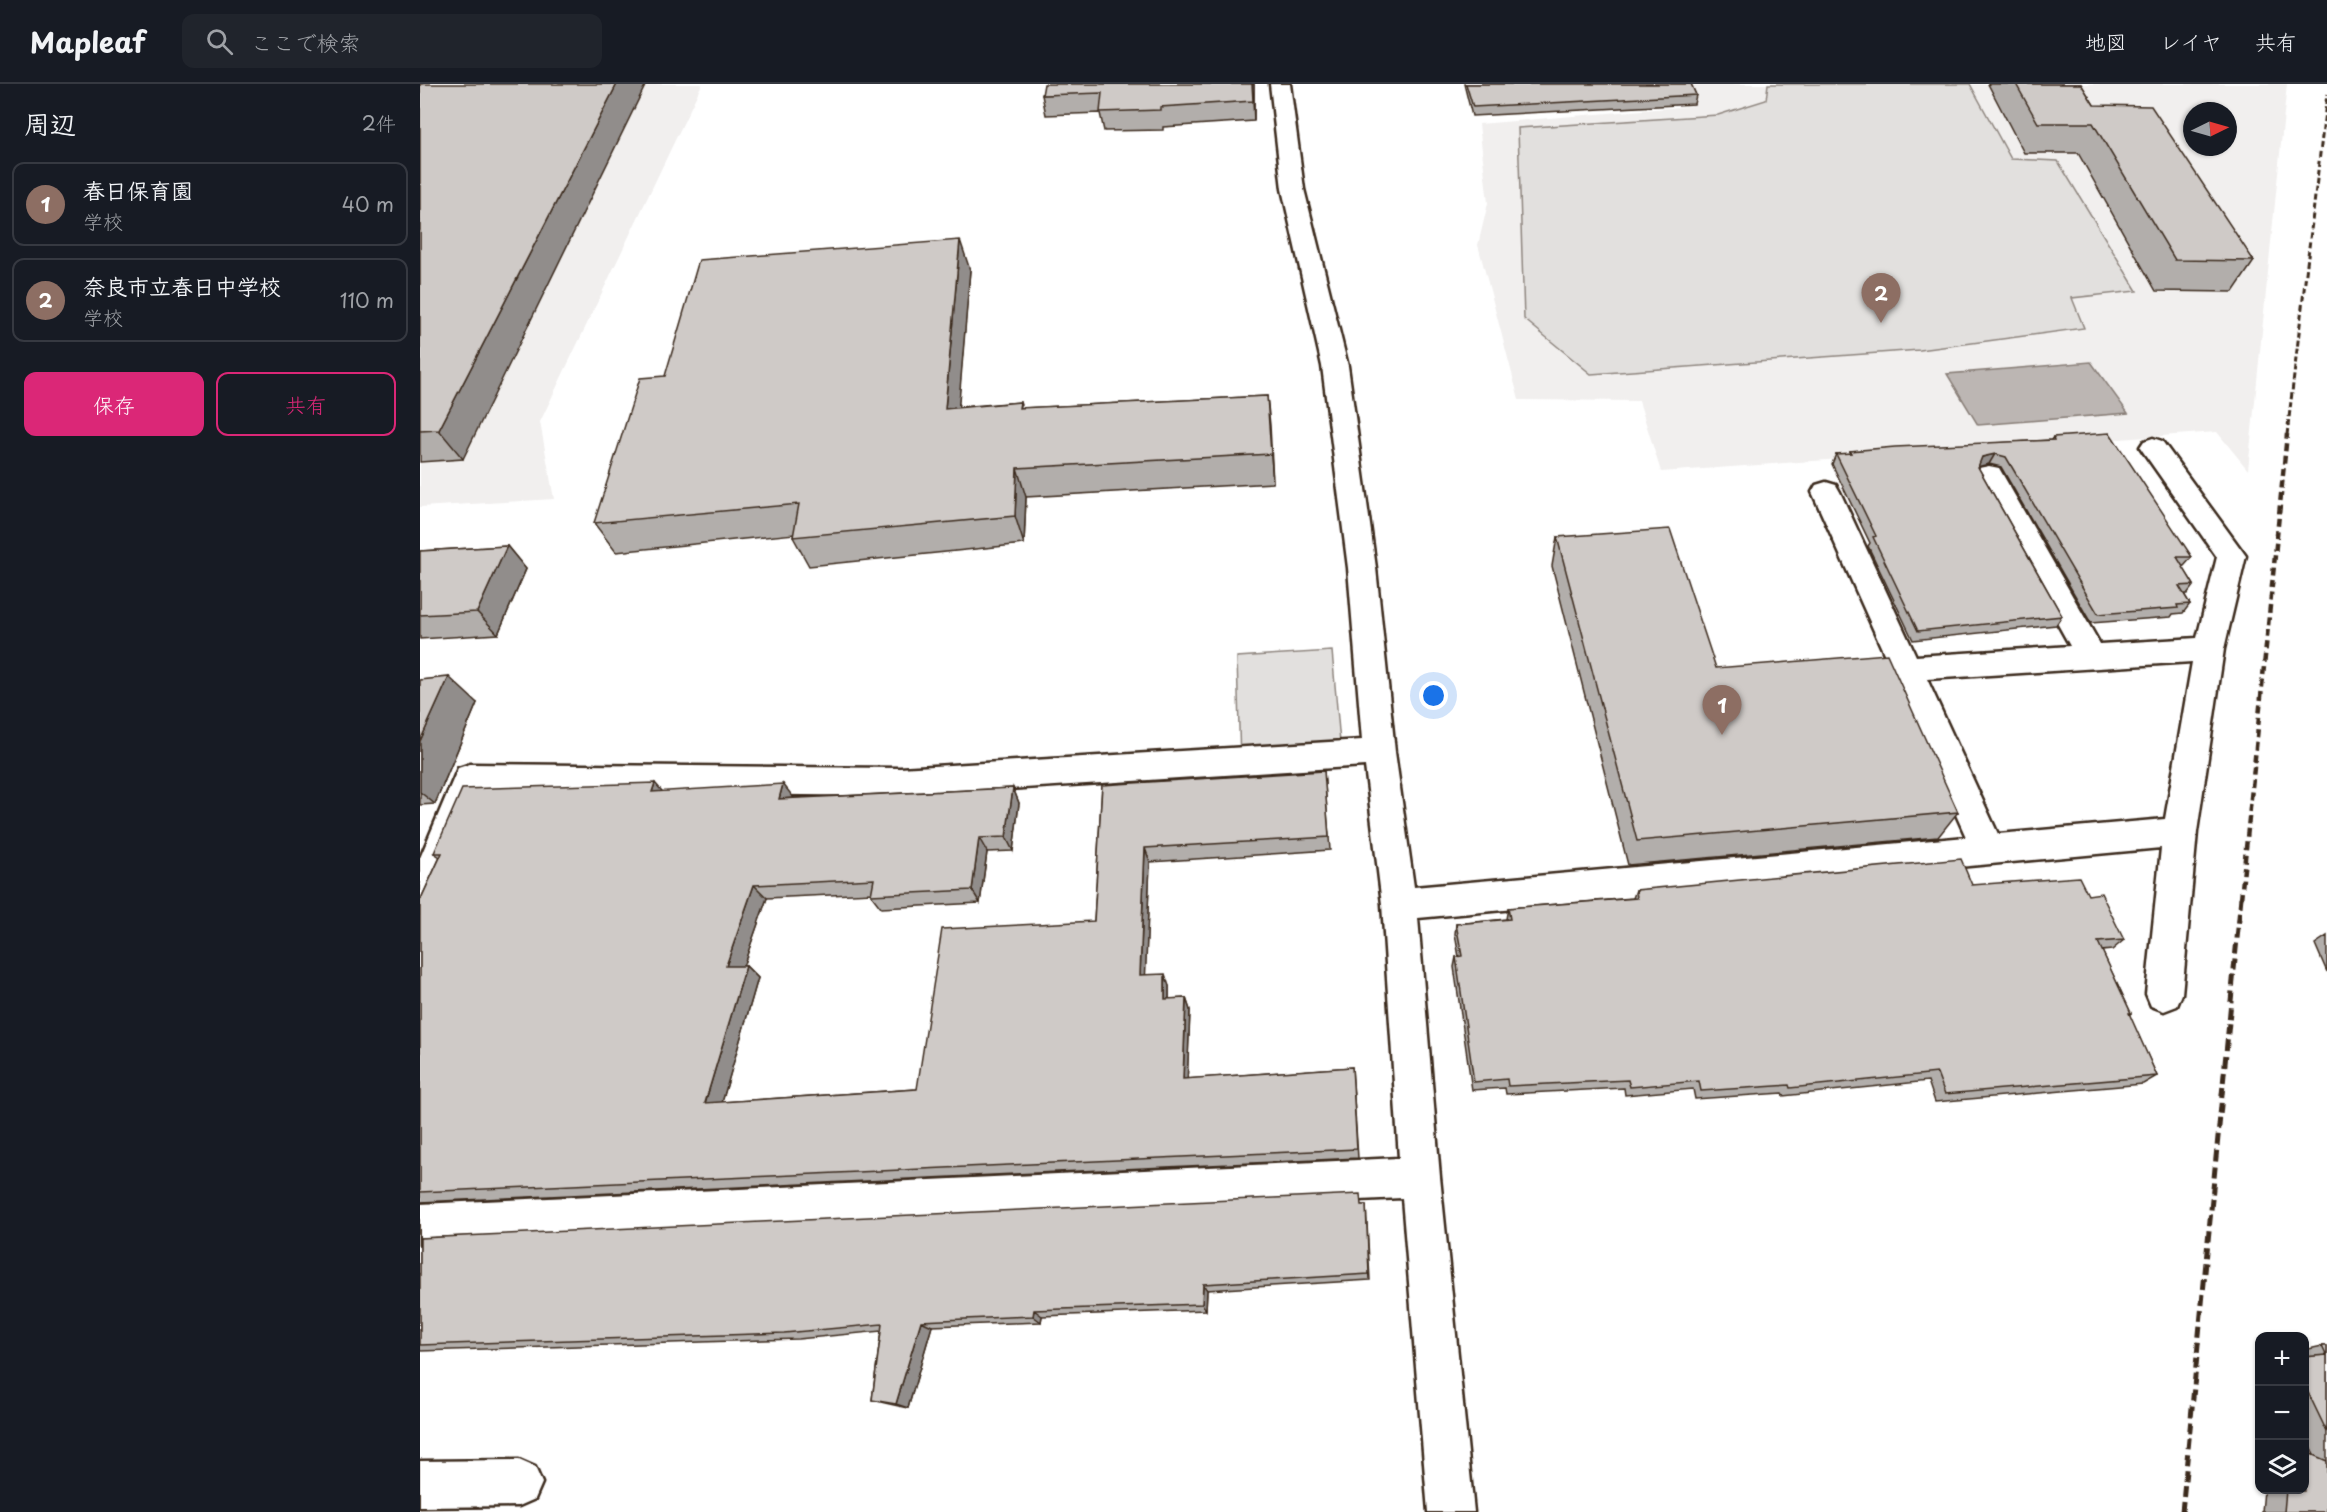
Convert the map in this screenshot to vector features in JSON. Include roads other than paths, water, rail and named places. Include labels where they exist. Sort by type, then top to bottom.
[{"type":"street","points":[[1280,84],[1293,189],[1335,366],[1362,568],[1379,752],[1399,904],[1420,1177],[1451,1512]]},
{"type":"street","points":[[2153,447],[2232,556],[2210,649],[2180,832],[2164,994]]},
{"type":"street","points":[[1989,475],[2091,656]]},
{"type":"street","points":[[1826,492],[1989,851]]},
{"type":"street","points":[[1905,669],[2210,649]]},
{"type":"street","points":[[420,899],[470,778],[900,782],[1379,752]]},
{"type":"street","points":[[1399,904],[2180,832]]},
{"type":"street","points":[[420,1224],[1420,1177]]},
{"type":"street","points":[[420,1484],[519,1483]]},
{"type":"railway","points":[[2287,435],[2327,94]]},
{"type":"railway","points":[[2241,899],[2287,434]]},
{"type":"railway","points":[[2182,1512],[2241,897]]},
{"type":"place","name":"奈良市立春日中学校","points":[[1881,323]]},
{"type":"place","name":"春日保育園","points":[[1722,735]]}]
